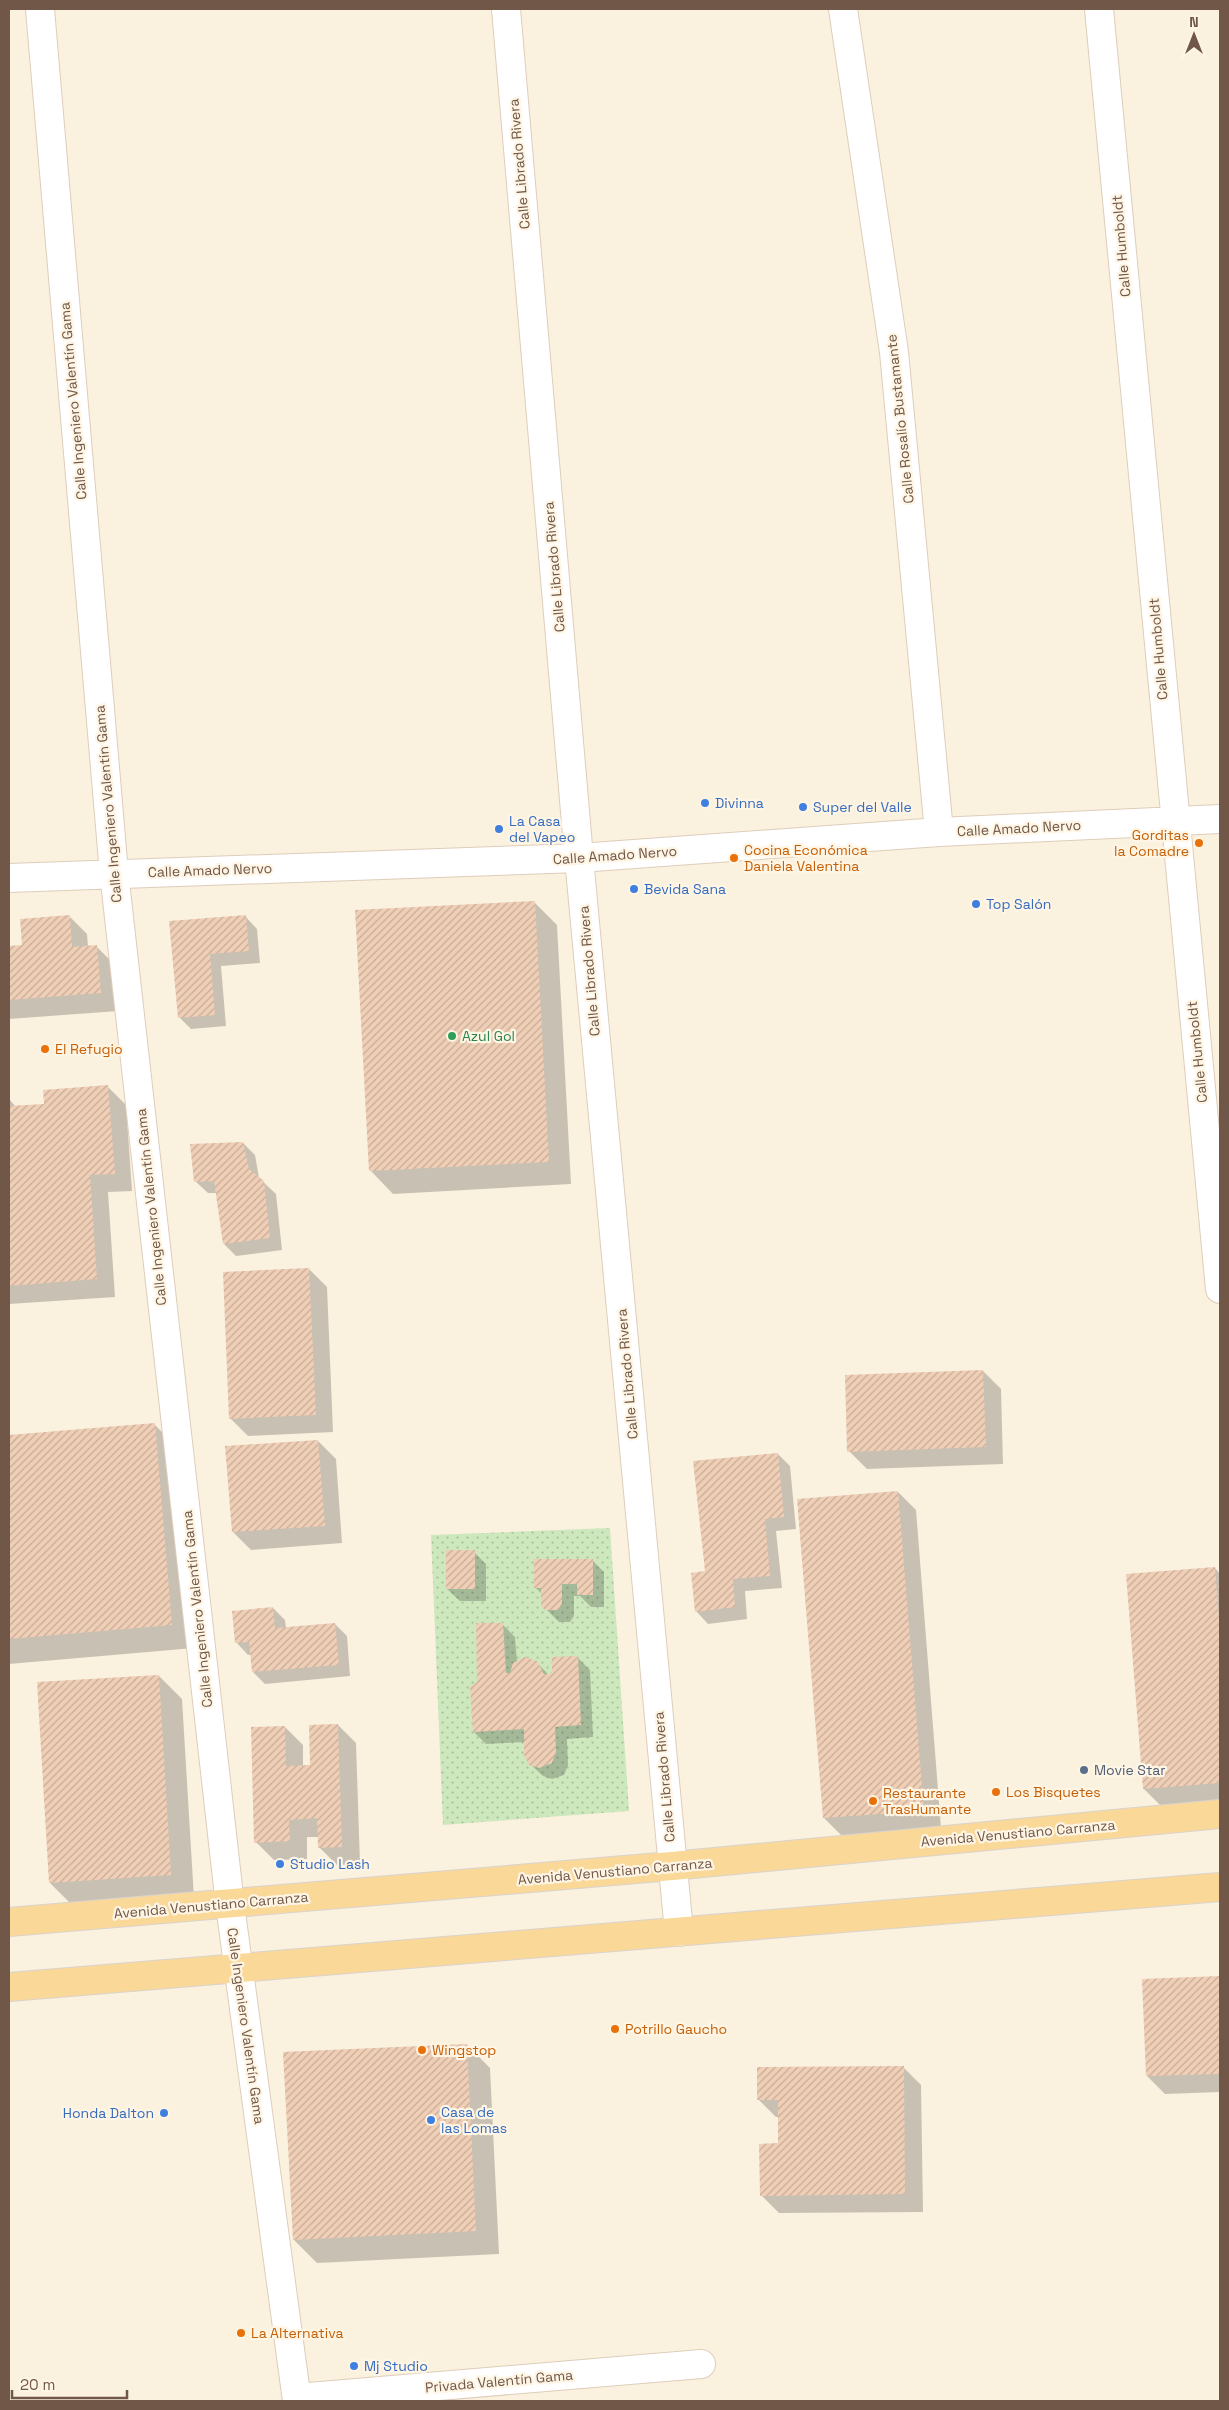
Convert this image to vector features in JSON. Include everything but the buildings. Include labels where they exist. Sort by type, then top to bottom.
[{"type":"main road","name":"Avenida Venustiano Carranza","points":[[9,1922],[230,1905],[672,1866],[1220,1814]]},
{"type":"main road","points":[[9,1987],[1220,1887]]},
{"type":"street","name":"Calle Ingeniero Valentín Gama","points":[[40,9],[114,873],[237,1969],[297,2400]]},
{"type":"street","name":"Calle Librado Rivera","points":[[506,9],[579,858],[679,1932]]},
{"type":"street","name":"Calle Rosalío Bustamante","points":[[843,9],[894,352],[939,832]]},
{"type":"street","name":"Calle Humboldt","points":[[1099,9],[1174,821],[1220,1289]]},
{"type":"street","name":"Calle Amado Nervo","points":[[9,878],[579,858],[939,832],[1220,819]]},
{"type":"street","name":"Privada Valentín Gama","points":[[297,2400],[701,2364]]},
{"type":"green space","points":[[610,1528],[629,1811],[443,1825],[431,1535]]},
{"type":"place","name":"Divinna","points":[[705,803]]},
{"type":"place","name":"Super del Valle","points":[[803,807]]},
{"type":"place","name":"La Casa del Vapeo","points":[[499,829]]},
{"type":"place","name":"Gorditas la Comadre","points":[[1199,843]]},
{"type":"place","name":"Cocina Económica Daniela Valentina","points":[[734,858]]},
{"type":"place","name":"Bevida Sana","points":[[634,889]]},
{"type":"place","name":"Top Salón","points":[[976,904]]},
{"type":"place","name":"Azul Gol","points":[[452,1036]]},
{"type":"place","name":"El Refugio","points":[[45,1049]]},
{"type":"place","name":"Movie Star","points":[[1084,1770]]},
{"type":"place","name":"Los Bisquetes","points":[[996,1792]]},
{"type":"place","name":"Restaurante TrasHumante","points":[[873,1801]]},
{"type":"place","name":"Studio Lash","points":[[280,1864]]},
{"type":"place","name":"Potrillo Gaucho","points":[[615,2029]]},
{"type":"place","name":"Wingstop","points":[[422,2050]]},
{"type":"place","name":"Honda Dalton","points":[[164,2113]]},
{"type":"place","name":"Casa de las Lomas","points":[[431,2120]]},
{"type":"place","name":"La Alternativa","points":[[241,2333]]},
{"type":"place","name":"Mj Studio","points":[[354,2366]]}]
